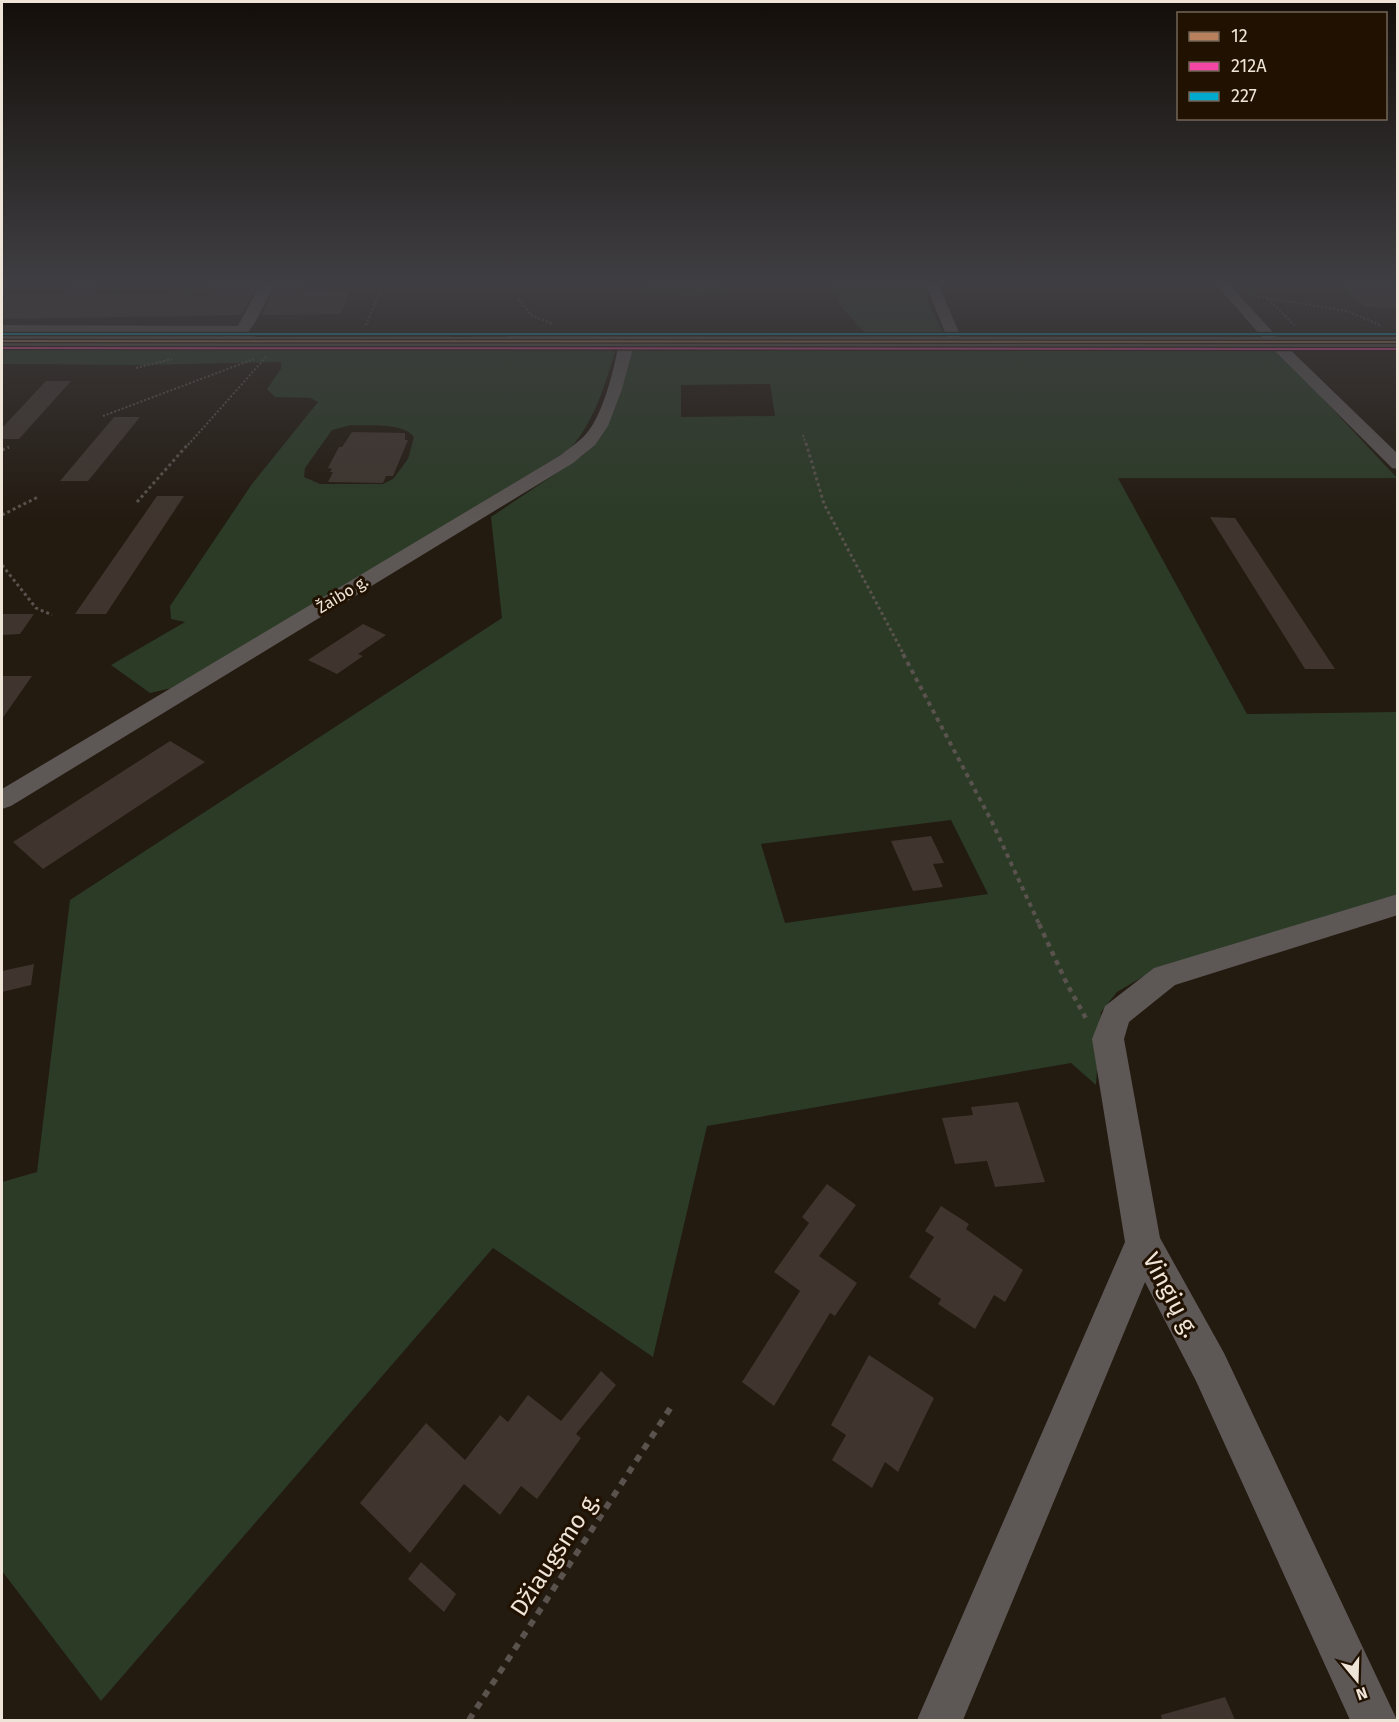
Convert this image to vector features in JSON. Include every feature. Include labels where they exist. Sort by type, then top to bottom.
[{"type":"street","name":"Žaibo g.","points":[[2,800],[567,459],[595,434],[621,361]]},
{"type":"street","points":[[1294,361],[1398,464]]},
{"type":"street","points":[[1143,1242],[1108,1039],[1116,1015],[1165,976],[1398,904]]},
{"type":"street","name":"Vingių g.","points":[[940,1720],[1143,1242]]},
{"type":"street","name":"Vingių g.","points":[[1143,1242],[1210,1367],[1374,1720]]},
{"type":"path","points":[[103,416],[249,361]]},
{"type":"path","points":[[137,502],[262,361]]},
{"type":"path","points":[[803,435],[824,504],[992,822],[1067,984],[1090,1025],[1108,1039]]},
{"type":"path","points":[[2,450],[9,447]]},
{"type":"path","points":[[2,514],[38,497]]},
{"type":"path","points":[[2,565],[36,608],[52,615]]},
{"type":"path","name":"Džiaugsmo g.","points":[[469,1720],[671,1407]]},
{"type":"green space","points":[[2,361],[612,361],[591,418],[567,452],[172,688],[150,693],[111,665],[185,622],[171,619],[170,606],[252,484],[318,402],[310,398],[275,397],[267,389],[281,369],[281,362],[143,365],[2,364]],"holes":[[[351,425],[376,425],[402,429],[414,437],[408,459],[393,479],[383,484],[320,484],[304,477],[305,468],[332,430]]]},
{"type":"green space","points":[[627,361],[1288,361],[1397,478],[1118,478],[1247,714],[1397,712],[1397,897],[1151,972],[1117,992],[1101,1012],[1096,1085],[1071,1063],[707,1126],[653,1357],[493,1248],[101,1701],[2,1571],[2,1182],[37,1172],[70,900],[502,618],[491,517],[582,456],[596,443]],"holes":[[[770,384],[775,416],[681,417],[681,385]],[[951,820],[988,894],[785,923],[761,844]]]},
{"type":"building","points":[[46,381],[71,381],[19,439],[2,439],[2,428]]},
{"type":"building","points":[[114,417],[140,417],[88,481],[60,481]]},
{"type":"building","points":[[352,432],[405,433],[405,440],[408,440],[393,476],[386,476],[383,483],[328,482],[333,472],[330,472],[332,469],[328,468],[339,447],[342,447]]},
{"type":"building","points":[[157,496],[184,496],[106,614],[75,614]]},
{"type":"building","points":[[1210,517],[1235,518],[1335,669],[1305,669]]},
{"type":"building","points":[[2,614],[34,614],[20,634],[2,635]]},
{"type":"building","points":[[363,624],[386,635],[358,654],[363,656],[337,674],[308,660]]},
{"type":"building","points":[[2,676],[32,676],[2,719]]},
{"type":"building","points":[[170,741],[205,762],[43,869],[13,842]]},
{"type":"building","points":[[931,836],[944,863],[933,864],[943,887],[913,891],[891,841]]},
{"type":"building","points":[[34,964],[31,985],[2,992],[2,971]]},
{"type":"building","points":[[1018,1102],[1045,1182],[995,1187],[987,1161],[955,1164],[942,1118],[973,1115],[971,1107]]},
{"type":"building","points":[[827,1184],[856,1205],[819,1256],[857,1283],[835,1316],[830,1313],[774,1406],[742,1382],[800,1291],[774,1272],[809,1223],[802,1217]]},
{"type":"building","points":[[941,1206],[969,1224],[966,1229],[1023,1270],[1005,1302],[994,1295],[975,1329],[938,1304],[941,1299],[909,1277],[934,1237],[925,1231]]},
{"type":"building","points":[[869,1355],[934,1398],[898,1472],[885,1462],[872,1488],[832,1460],[846,1435],[831,1425]]},
{"type":"building","points":[[601,1371],[616,1385],[576,1434],[581,1438],[537,1499],[521,1486],[500,1515],[464,1484],[410,1553],[360,1503],[426,1423],[465,1460],[500,1415],[508,1422],[528,1395],[561,1421]]},
{"type":"building","points":[[421,1562],[456,1594],[444,1612],[408,1579]]},
{"type":"building","points":[[1225,1697],[1235,1720],[1162,1720],[1161,1715]]}]
